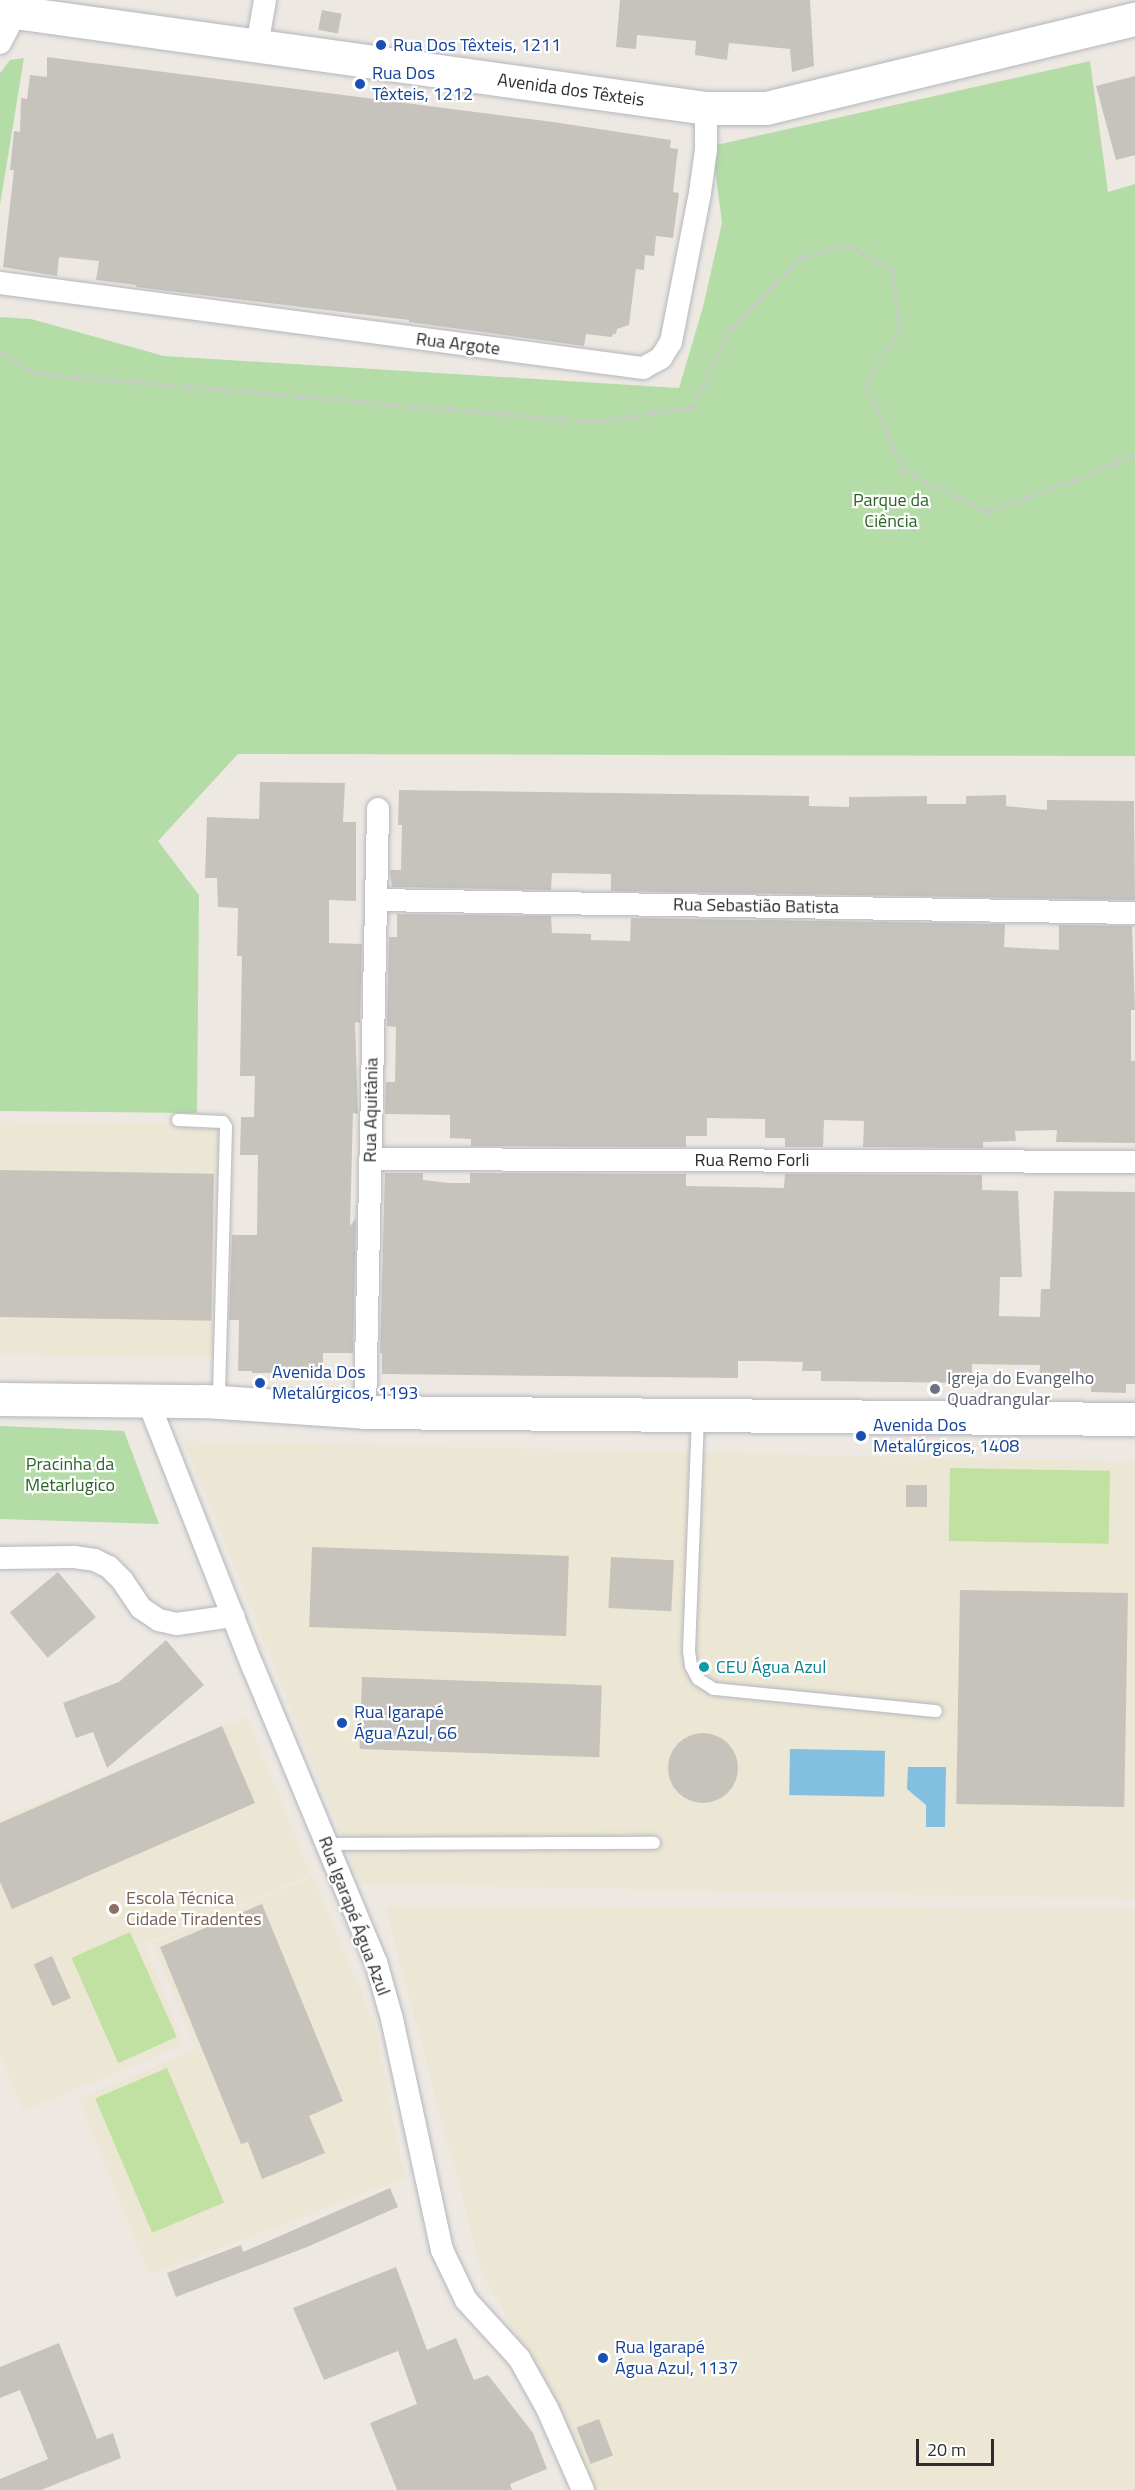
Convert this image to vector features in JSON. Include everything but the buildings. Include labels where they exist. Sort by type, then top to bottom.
[{"type":"main road","name":"Avenida dos Têxteis","points":[[8,11],[706,108],[766,108],[1135,19]]},
{"type":"main road","points":[[0,1399],[219,1402],[365,1412],[1135,1419]]},
{"type":"street","points":[[258,46],[265,0]]},
{"type":"street","points":[[0,44],[8,11]]},
{"type":"street","name":"Rua Argote","points":[[0,283],[643,368],[661,358],[671,342],[700,193],[706,149],[706,108]]},
{"type":"street","name":"Rua Aquitânia","points":[[365,1412],[378,809]]},
{"type":"street","name":"Rua Sebastião Batista","points":[[376,900],[1135,913]]},
{"type":"street","name":"Rua Remo Forli","points":[[370,1158],[1135,1162]]},
{"type":"street","name":"Rua Igarapé Água Azul","points":[[148,1401],[233,1616],[376,1962],[392,2019],[441,2250],[466,2301],[519,2358],[547,2408],[583,2490]]},
{"type":"street","points":[[0,1558],[74,1557],[94,1560],[109,1567],[122,1580],[141,1608],[159,1620],[177,1624],[233,1616]]},
{"type":"lane","points":[[178,1120],[224,1122],[226,1127],[219,1402]]},
{"type":"lane","points":[[698,1415],[689,1651],[691,1666],[698,1679],[714,1689],[936,1711]]},
{"type":"lane","points":[[327,1844],[654,1843]]},
{"type":"shaded area","points":[[0,1121],[224,1125],[220,1358],[0,1354]]},
{"type":"shaded area","points":[[184,1441],[1135,1462],[1135,1899],[361,1884]]},
{"type":"shaded area","name":"Escola Técnica Cidade Tiradentes","points":[[247,1717],[311,1875],[144,1944],[184,2045],[23,2111],[0,2055],[0,1819]]},
{"type":"shaded area","points":[[313,1877],[375,2025],[405,2178],[149,2275],[79,2099],[196,2049],[153,1943]]},
{"type":"shaded area","points":[[385,1906],[1135,1909],[1135,2490],[597,2490],[481,2269]]},
{"type":"green space","points":[[24,58],[0,205],[0,73],[10,60]]},
{"type":"green space","name":"Parque da Ciência","points":[[1090,61],[1108,192],[1135,184],[1135,756],[238,754],[158,841],[199,895],[197,1113],[0,1111],[0,317],[31,319],[164,356],[679,388],[703,307],[722,223],[712,146]]},
{"type":"green space","name":"Pracinha da Metarlugico","points":[[0,1426],[124,1431],[159,1524],[0,1519]]},
{"type":"green space","points":[[950,1468],[1110,1471],[1109,1544],[949,1541]]},
{"type":"green space","points":[[130,1932],[177,2037],[118,2063],[72,1958]]},
{"type":"green space","points":[[167,2068],[224,2202],[152,2233],[95,2098]]},
{"type":"water","points":[[790,1749],[885,1751],[884,1797],[789,1795]]},
{"type":"water","points":[[908,1767],[946,1767],[945,1827],[926,1827],[926,1805],[907,1789]]},
{"type":"place","name":"Rua Dos Têxteis, 1211","points":[[381,45]]},
{"type":"place","name":"Rua Dos Têxteis, 1212","points":[[360,84]]},
{"type":"place","name":"Avenida Dos Metalúrgicos, 1193","points":[[260,1383]]},
{"type":"place","name":"Igreja do Evangelho Quadrangular","points":[[935,1389]]},
{"type":"place","name":"Avenida Dos Metalúrgicos, 1408","points":[[861,1436]]},
{"type":"place","name":"CEU Água Azul","points":[[704,1667]]},
{"type":"place","name":"Rua Igarapé Água Azul, 66","points":[[342,1723]]},
{"type":"place","name":"Escola Técnica Cidade Tiradentes","points":[[114,1909]]},
{"type":"place","name":"Rua Igarapé Água Azul, 1137","points":[[603,2358]]}]
